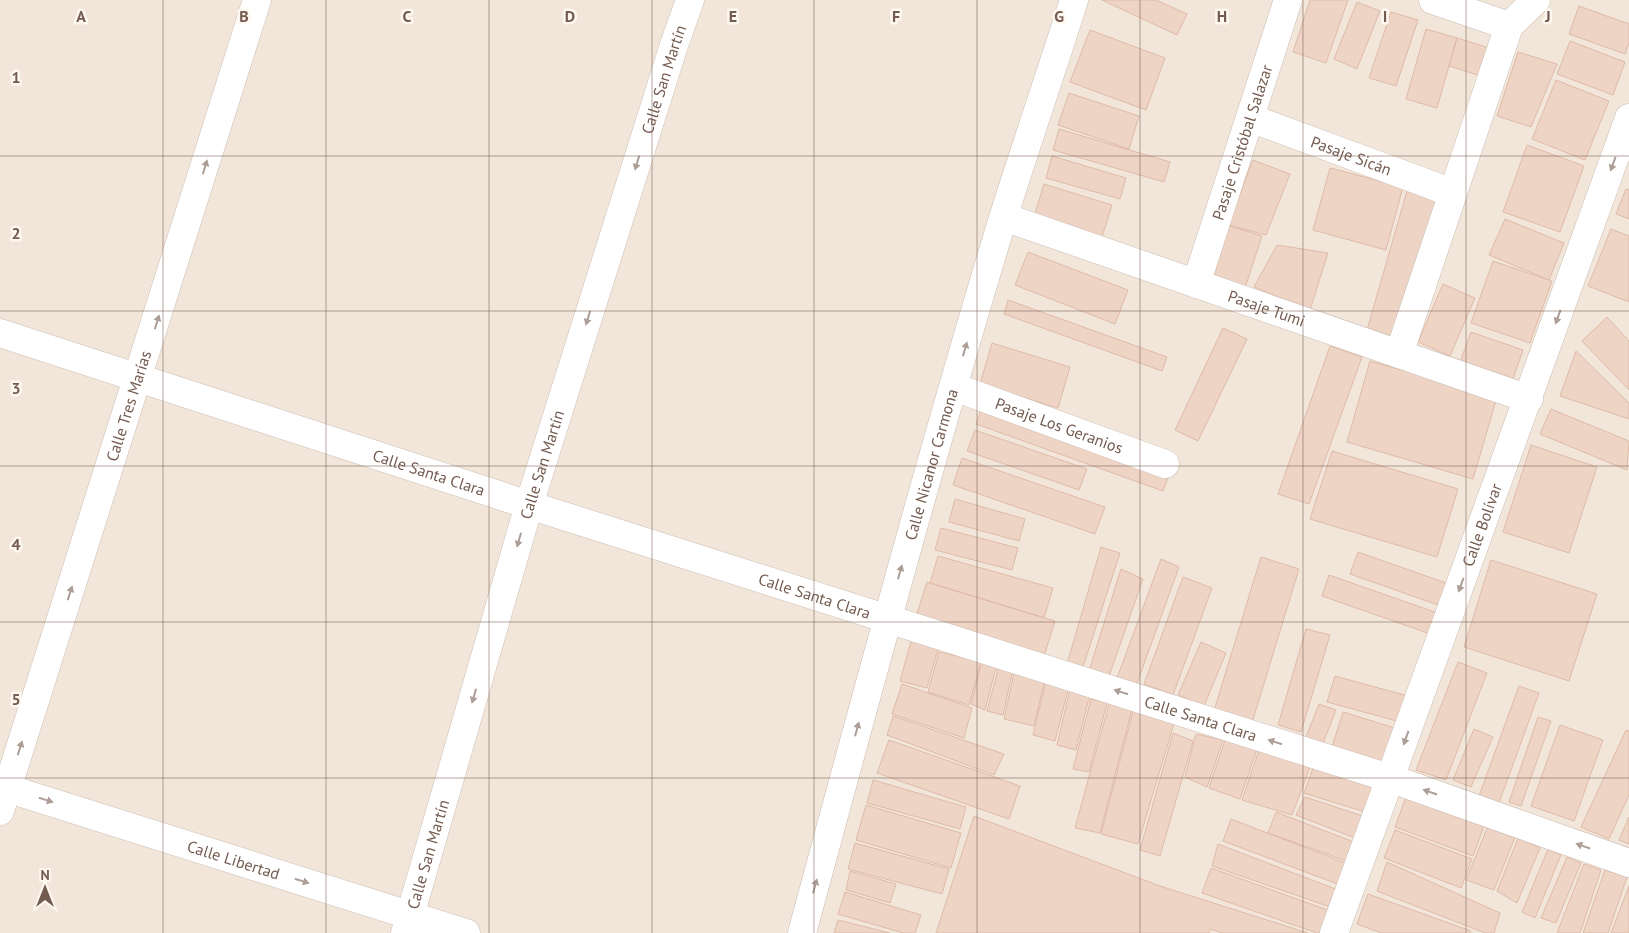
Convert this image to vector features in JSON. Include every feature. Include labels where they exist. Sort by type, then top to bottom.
[{"type":"street","name":"Calle San Martín","points":[[407,924],[529,505],[674,45],[690,0]]},
{"type":"street","name":"Calle Nicanor Carmona","points":[[802,933],[887,617],[954,387],[1004,218],[1074,0]]},
{"type":"street","name":"Pasaje Cristóbal Salazar","points":[[1196,284],[1288,0]]},
{"type":"street","points":[[1433,0],[1490,15],[1536,0]]},
{"type":"street","name":"Calle Tres Marías","points":[[2,795],[139,378],[250,2]]},
{"type":"street","points":[[1399,354],[1453,193],[1490,15]]},
{"type":"street","name":"Pasaje Sicán","points":[[1250,118],[1453,193]]},
{"type":"street","name":"Calle Bolívar","points":[[1334,933],[1392,779],[1629,118]]},
{"type":"street","name":"Pasaje Tumi","points":[[1004,218],[1529,399]]},
{"type":"street","name":"Calle Santa Clara","points":[[0,333],[529,505],[887,617],[1392,779],[1629,863]]},
{"type":"street","name":"Pasaje Los Geranios","points":[[954,387],[1165,464]]},
{"type":"street","name":"Calle Libertad","points":[[2,795],[407,924],[466,933]]},
{"type":"shaded area","points":[[0,0],[1629,0],[1629,933],[0,933]]},
{"type":"building","points":[[1102,0],[1156,0],[1187,14],[1177,35]]},
{"type":"building","points":[[1310,0],[1348,0],[1326,63],[1293,52]]},
{"type":"building","points":[[1357,2],[1380,11],[1357,69],[1334,59]]},
{"type":"building","points":[[1579,6],[1629,24],[1629,43],[1625,54],[1569,34]]},
{"type":"building","points":[[1391,12],[1418,20],[1396,86],[1369,78]]},
{"type":"building","points":[[1426,29],[1457,38],[1437,108],[1406,99]]},
{"type":"building","points":[[1090,30],[1165,58],[1146,110],[1070,82]]},
{"type":"building","points":[[1457,38],[1499,51],[1491,79],[1449,66]]},
{"type":"building","points":[[1570,41],[1625,62],[1613,95],[1557,74]]},
{"type":"building","points":[[1518,52],[1557,64],[1531,127],[1497,116]]},
{"type":"building","points":[[1556,80],[1609,101],[1585,160],[1532,139]]},
{"type":"building","points":[[1069,93],[1139,116],[1129,149],[1058,125]]},
{"type":"building","points":[[1059,129],[1170,162],[1164,182],[1053,150]]},
{"type":"building","points":[[1527,145],[1584,166],[1560,232],[1503,212]]},
{"type":"building","points":[[1052,156],[1126,178],[1120,199],[1046,178]]},
{"type":"building","points":[[1253,160],[1290,174],[1266,235],[1228,225]]},
{"type":"building","points":[[1330,168],[1403,187],[1386,250],[1313,230]]},
{"type":"building","points":[[1044,184],[1112,205],[1102,237],[1034,217]]},
{"type":"building","points":[[1626,189],[1629,190],[1629,219],[1616,214]]},
{"type":"building","points":[[1407,191],[1438,200],[1398,339],[1367,330]]},
{"type":"building","points":[[1505,219],[1564,243],[1549,280],[1489,255]]},
{"type":"building","points":[[1227,225],[1262,236],[1245,288],[1210,278]]},
{"type":"building","points":[[1611,229],[1629,236],[1629,302],[1588,286]]},
{"type":"building","points":[[1277,245],[1328,253],[1310,310],[1254,287]]},
{"type":"building","points":[[1028,252],[1128,290],[1115,324],[1015,285]]},
{"type":"building","points":[[1493,261],[1552,281],[1530,343],[1471,323]]},
{"type":"building","points":[[1443,284],[1475,298],[1450,356],[1418,342]]},
{"type":"building","points":[[1008,300],[1167,357],[1162,371],[1004,314]]},
{"type":"building","points":[[1607,317],[1629,341],[1629,390],[1582,341]]},
{"type":"building","points":[[1223,328],[1247,339],[1198,441],[1175,430]]},
{"type":"building","points":[[1471,332],[1523,350],[1512,382],[1459,365]]},
{"type":"building","points":[[992,343],[1070,367],[1058,408],[980,384]]},
{"type":"building","points":[[1330,346],[1362,357],[1309,504],[1278,494]]},
{"type":"building","points":[[1576,351],[1629,403],[1629,419],[1560,396]]},
{"type":"building","points":[[1370,361],[1497,397],[1473,479],[1347,442]]},
{"type":"building","points":[[984,402],[1171,470],[1163,491],[976,424]]},
{"type":"building","points":[[1551,409],[1629,441],[1627,470],[1540,434]]},
{"type":"building","points":[[975,430],[1087,469],[1079,490],[967,451]]},
{"type":"building","points":[[1531,445],[1597,467],[1569,553],[1503,532]]},
{"type":"building","points":[[1332,451],[1458,489],[1437,557],[1310,519]]},
{"type":"building","points":[[962,458],[1105,507],[1095,534],[953,485]]},
{"type":"building","points":[[955,499],[1025,519],[1019,541],[949,522]]},
{"type":"building","points":[[941,528],[1018,548],[1012,570],[935,550]]},
{"type":"building","points":[[1101,547],[1120,553],[1081,673],[1065,671]]},
{"type":"building","points":[[1358,552],[1449,584],[1441,606],[1350,574]]},
{"type":"building","points":[[938,556],[1053,588],[1044,618],[930,583]]},
{"type":"building","points":[[1261,557],[1299,569],[1251,726],[1213,714]]},
{"type":"building","points":[[1161,559],[1179,567],[1136,686],[1117,678]]},
{"type":"building","points":[[1491,560],[1597,594],[1569,681],[1464,647]]},
{"type":"building","points":[[1121,569],[1143,579],[1107,682],[1088,674]]},
{"type":"building","points":[[1329,575],[1446,616],[1439,637],[1322,596]]},
{"type":"building","points":[[1183,577],[1212,588],[1173,695],[1144,684]]},
{"type":"building","points":[[927,582],[1055,621],[1044,656],[916,617]]},
{"type":"building","points":[[1306,629],[1330,635],[1301,732],[1278,725]]},
{"type":"building","points":[[912,638],[939,645],[927,688],[900,681]]},
{"type":"building","points":[[1201,642],[1226,653],[1204,706],[1178,695]]},
{"type":"building","points":[[939,652],[981,661],[969,705],[928,692]]},
{"type":"building","points":[[982,661],[997,664],[985,710],[971,704]]},
{"type":"building","points":[[1458,662],[1487,673],[1446,780],[1416,770]]},
{"type":"building","points":[[999,666],[1013,669],[1003,715],[987,711]]},
{"type":"building","points":[[1015,669],[1045,679],[1034,726],[1004,719]]},
{"type":"building","points":[[1335,676],[1415,698],[1408,724],[1327,702]]},
{"type":"building","points":[[1046,681],[1069,686],[1055,741],[1033,735]]},
{"type":"building","points":[[902,684],[972,708],[964,738],[892,714]]},
{"type":"building","points":[[1519,686],[1539,693],[1499,803],[1479,796]]},
{"type":"building","points":[[1070,689],[1090,694],[1076,750],[1057,745]]},
{"type":"building","points":[[1091,699],[1107,703],[1089,772],[1073,769]]},
{"type":"building","points":[[1109,704],[1132,709],[1100,833],[1075,828]]},
{"type":"building","points":[[1319,704],[1336,710],[1320,751],[1303,745]]},
{"type":"building","points":[[1133,711],[1174,723],[1138,844],[1101,834]]},
{"type":"building","points":[[1343,712],[1398,729],[1387,764],[1332,747]]},
{"type":"building","points":[[893,716],[1004,754],[994,775],[887,735]]},
{"type":"building","points":[[1538,717],[1551,721],[1521,806],[1509,802]]},
{"type":"building","points":[[1560,725],[1603,740],[1574,821],[1531,806]]},
{"type":"building","points":[[1474,729],[1493,737],[1471,787],[1453,780]]},
{"type":"building","points":[[1626,730],[1629,731],[1629,795],[1609,839],[1581,827]]},
{"type":"building","points":[[1173,733],[1193,741],[1160,856],[1140,850]]},
{"type":"building","points":[[1196,734],[1223,740],[1207,787],[1185,777]]},
{"type":"building","points":[[889,740],[1020,786],[1009,819],[877,773]]},
{"type":"building","points":[[1225,740],[1257,749],[1240,799],[1209,788]]},
{"type":"building","points":[[1259,750],[1310,767],[1292,815],[1242,800]]},
{"type":"building","points":[[1313,768],[1374,787],[1365,812],[1304,793]]},
{"type":"building","points":[[873,780],[966,807],[960,829],[867,803]]},
{"type":"building","points":[[1407,794],[1485,823],[1473,856],[1395,827]]},
{"type":"building","points":[[1305,797],[1363,816],[1355,838],[1296,815]]},
{"type":"building","points":[[866,805],[961,833],[951,868],[856,840]]},
{"type":"building","points":[[1276,812],[1359,844],[1352,863],[1268,833]]},
{"type":"building","points":[[974,816],[1160,886],[1308,933],[1222,933],[1210,929],[1209,933],[936,933]]},
{"type":"building","points":[[1629,817],[1629,844],[1619,840]]},
{"type":"building","points":[[1231,819],[1348,864],[1340,885],[1223,841]]},
{"type":"building","points":[[1488,826],[1515,837],[1494,890],[1466,880]]},
{"type":"building","points":[[1395,830],[1472,859],[1461,888],[1384,858]]},
{"type":"building","points":[[1518,838],[1540,848],[1517,903],[1497,891]]},
{"type":"building","points":[[855,843],[949,869],[942,894],[848,869]]},
{"type":"building","points":[[1218,844],[1338,890],[1333,908],[1212,866]]},
{"type":"building","points":[[1548,849],[1561,855],[1535,918],[1522,912]]},
{"type":"building","points":[[1567,857],[1581,863],[1556,923],[1541,918]]},
{"type":"building","points":[[1387,862],[1500,913],[1494,933],[1485,933],[1377,891]]},
{"type":"building","points":[[1584,864],[1601,870],[1580,933],[1557,933]]},
{"type":"building","points":[[1211,868],[1333,912],[1324,933],[1317,933],[1202,893]]},
{"type":"building","points":[[1605,870],[1627,877],[1608,933],[1583,933]]},
{"type":"building","points":[[850,871],[896,884],[890,903],[846,890]]},
{"type":"building","points":[[1629,886],[1629,933],[1611,933]]},
{"type":"building","points":[[845,892],[921,915],[915,933],[903,933],[838,914]]},
{"type":"building","points":[[1368,894],[1471,931],[1470,933],[1381,933],[1357,924]]},
{"type":"building","points":[[838,920],[890,933],[834,933]]}]
